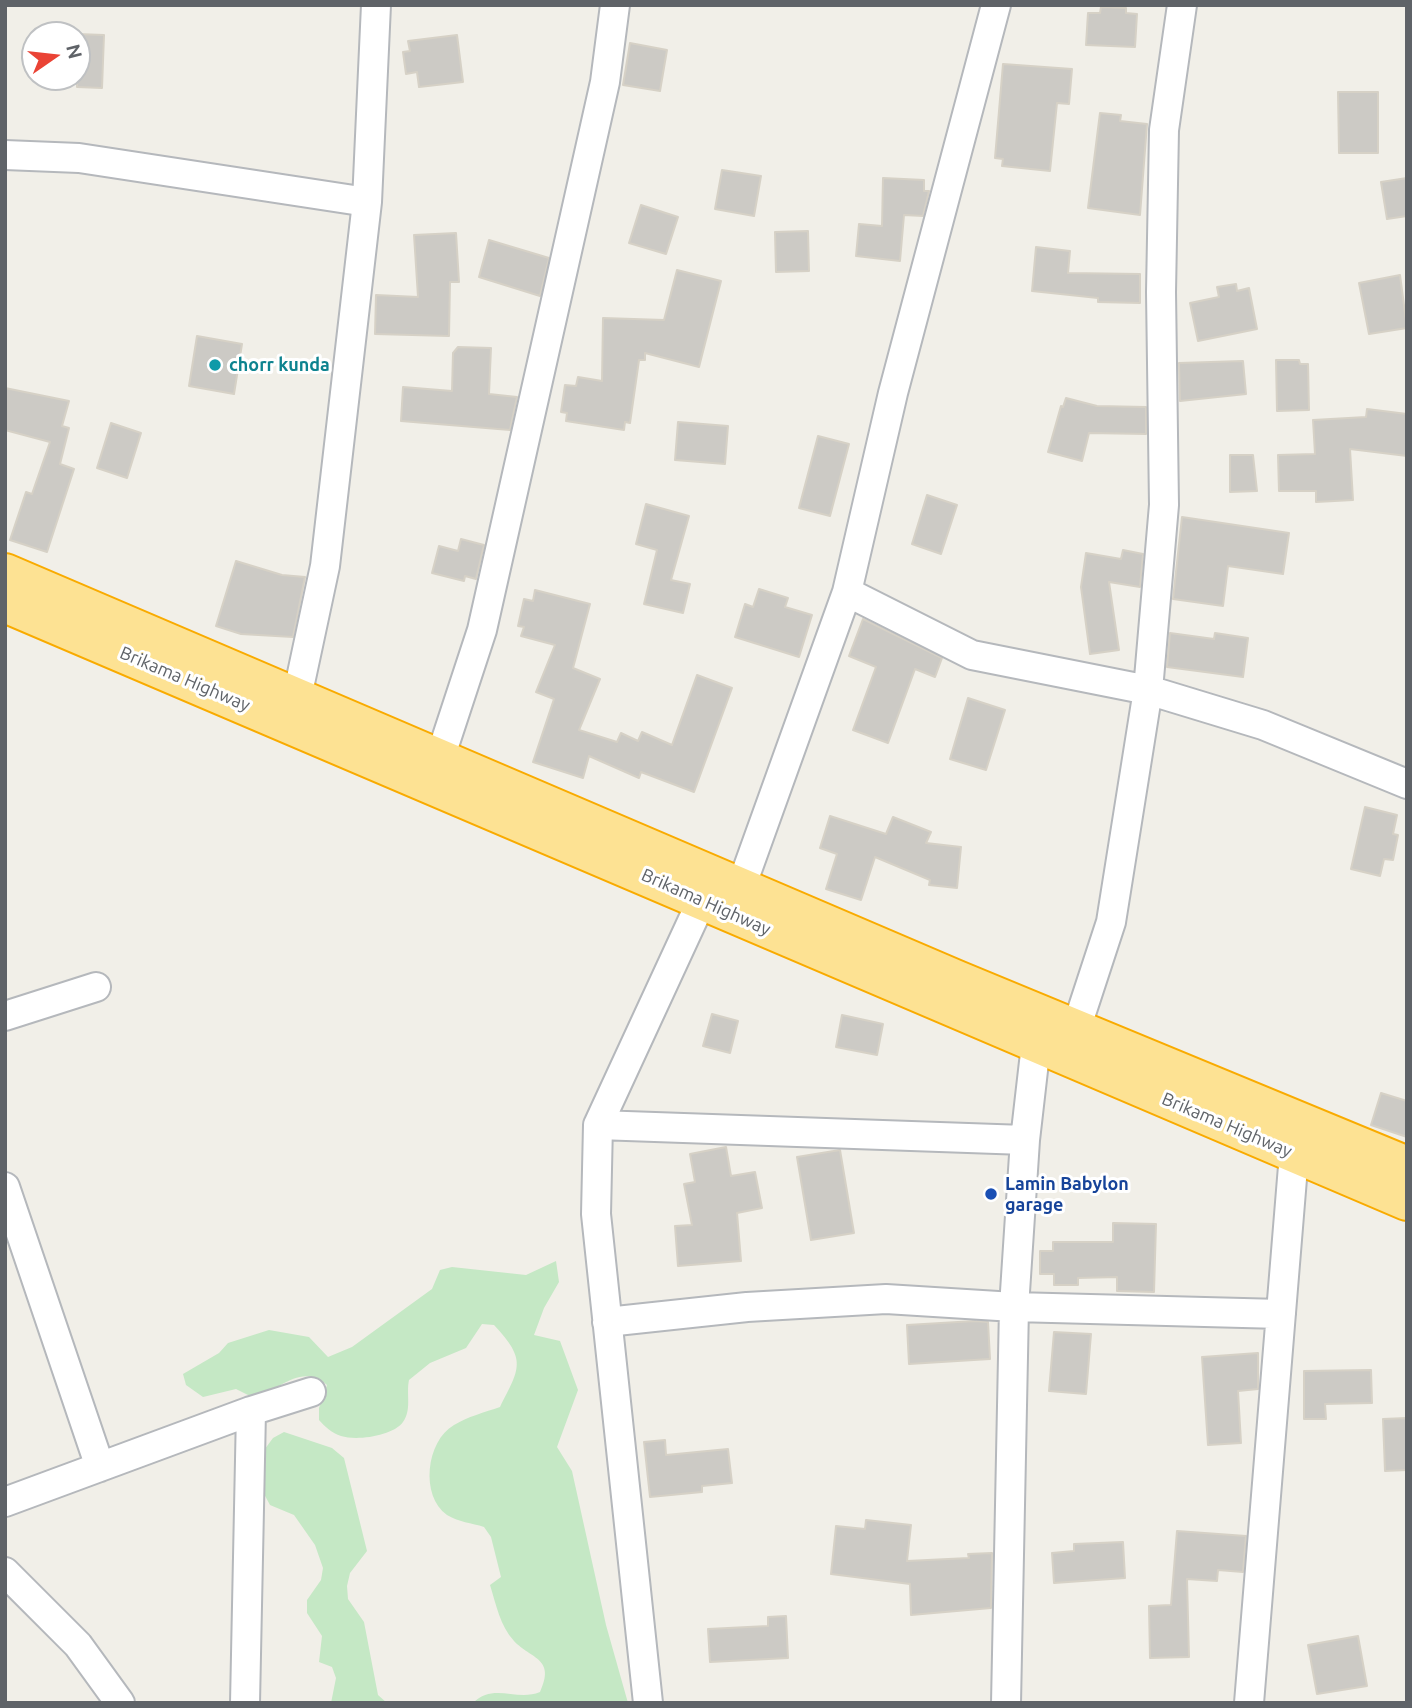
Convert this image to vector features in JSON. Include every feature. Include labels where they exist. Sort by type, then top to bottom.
[{"type":"highway","name":"Brikama Highway","points":[[5,573],[741,887],[952,993]]},
{"type":"highway","name":"Brikama Highway","points":[[5,603],[702,900],[952,993],[1037,1029],[1294,1154],[1407,1201]]},
{"type":"highway","name":"Brikama Highway","points":[[1037,1029],[1076,1029],[1407,1166]]},
{"type":"street","points":[[297,697],[325,566],[368,202],[376,5]]},
{"type":"street","points":[[440,758],[482,630],[606,82],[615,5]]},
{"type":"street","points":[[741,887],[847,592],[893,393],[996,5]]},
{"type":"street","points":[[1076,1029],[1111,922],[1149,690],[1164,505],[1161,292],[1164,130],[1182,5]]},
{"type":"street","points":[[5,155],[79,158],[368,202]]},
{"type":"street","points":[[847,592],[972,655],[1149,690],[1263,725],[1407,785]]},
{"type":"street","points":[[648,1703],[596,1214],[598,1125],[702,900]]},
{"type":"street","points":[[5,1016],[96,987]]},
{"type":"street","points":[[1006,1703],[1014,1307],[1037,1029]]},
{"type":"street","points":[[598,1125],[1026,1140]]},
{"type":"street","points":[[1249,1703],[1294,1154]]},
{"type":"street","points":[[5,1187],[100,1467]]},
{"type":"street","points":[[607,1322],[747,1307],[886,1299],[1014,1307],[1281,1314]]},
{"type":"street","points":[[5,1502],[251,1410],[311,1392]]},
{"type":"street","points":[[245,1703],[251,1410]]},
{"type":"street","points":[[5,1572],[78,1644],[120,1703]]},
{"type":"green space","points":[[556,1261],[559,1282],[544,1308],[534,1335],[560,1341],[578,1390],[557,1447],[572,1471],[606,1625],[628,1703],[473,1703],[489,1694],[522,1695],[540,1692],[545,1672],[539,1660],[514,1641],[502,1622],[490,1585],[501,1577],[491,1537],[484,1527],[447,1515],[438,1506],[430,1482],[432,1455],[445,1433],[454,1425],[500,1407],[516,1373],[517,1364],[512,1347],[505,1337],[494,1325],[482,1324],[466,1348],[430,1363],[409,1380],[408,1407],[403,1422],[391,1431],[374,1436],[341,1436],[324,1425],[319,1420],[319,1408],[327,1385],[309,1376],[291,1380],[256,1399],[236,1389],[203,1397],[186,1385],[183,1374],[219,1353],[228,1343],[269,1330],[309,1337],[328,1357],[352,1347],[432,1289],[440,1270],[452,1267],[526,1275]]},
{"type":"green space","points":[[284,1432],[332,1448],[344,1458],[367,1551],[350,1573],[348,1599],[364,1622],[378,1695],[387,1703],[331,1703],[336,1678],[332,1667],[319,1662],[322,1636],[307,1613],[307,1600],[321,1580],[323,1568],[315,1545],[294,1515],[270,1505],[264,1494],[258,1470],[259,1457],[273,1438]]},
{"type":"building","points":[[1101,7],[1126,8],[1126,13],[1137,14],[1135,47],[1086,45],[1088,13],[1100,13]]},
{"type":"building","points":[[91,35],[104,35],[102,88],[91,88]]},
{"type":"building","points":[[457,35],[463,82],[419,87],[417,72],[406,74],[403,52],[410,51],[408,41]]},
{"type":"building","points":[[630,43],[667,50],[660,91],[623,85]]},
{"type":"building","points":[[1003,64],[1072,69],[1069,104],[1057,103],[1050,171],[1002,166],[1003,159],[995,158]]},
{"type":"building","points":[[1338,92],[1378,92],[1378,153],[1339,153]]},
{"type":"building","points":[[1100,113],[1121,115],[1120,121],[1147,124],[1140,215],[1088,208]]},
{"type":"building","points":[[722,170],[761,176],[754,216],[715,209]]},
{"type":"building","points":[[883,178],[924,180],[924,191],[929,191],[923,216],[904,215],[900,261],[856,256],[859,224],[882,226]]},
{"type":"building","points":[[1407,178],[1407,216],[1387,219],[1381,182]]},
{"type":"building","points":[[641,205],[678,217],[666,254],[629,243]]},
{"type":"building","points":[[808,231],[809,271],[776,272],[775,232]]},
{"type":"building","points":[[456,233],[459,282],[450,282],[449,336],[375,334],[376,295],[418,297],[414,235]]},
{"type":"building","points":[[489,240],[549,258],[540,296],[479,277]]},
{"type":"building","points":[[1036,247],[1070,251],[1068,273],[1140,274],[1140,303],[1098,302],[1098,298],[1032,291]]},
{"type":"building","points":[[677,270],[721,281],[699,367],[645,353],[645,360],[639,360],[630,423],[625,422],[624,430],[566,421],[567,413],[561,412],[565,385],[576,386],[578,377],[602,381],[603,318],[664,320]]},
{"type":"building","points":[[1400,275],[1407,328],[1369,334],[1359,283]]},
{"type":"building","points":[[1236,284],[1237,291],[1249,288],[1257,329],[1198,341],[1190,303],[1219,297],[1217,287]]},
{"type":"building","name":"chorr kunda","points":[[197,336],[242,344],[234,394],[189,386]]},
{"type":"building","points":[[458,347],[491,348],[489,394],[517,397],[510,430],[401,421],[403,387],[452,391],[453,353]]},
{"type":"building","points":[[1276,360],[1299,360],[1300,364],[1308,364],[1309,410],[1277,411]]},
{"type":"building","points":[[1243,361],[1246,394],[1180,401],[1179,363]]},
{"type":"building","points":[[5,388],[69,401],[62,426],[69,428],[60,464],[74,469],[47,552],[10,540],[26,492],[32,494],[50,442],[5,430]]},
{"type":"building","points":[[1066,398],[1097,406],[1146,407],[1146,434],[1089,433],[1082,461],[1048,452],[1061,406],[1063,407]]},
{"type":"building","points":[[1367,409],[1407,414],[1407,456],[1350,449],[1353,500],[1316,502],[1316,491],[1279,491],[1278,455],[1315,454],[1313,420],[1366,417]]},
{"type":"building","points":[[678,422],[728,426],[725,464],[675,460]]},
{"type":"building","points":[[111,423],[141,433],[127,478],[97,468]]},
{"type":"building","points":[[818,436],[849,444],[830,516],[799,508]]},
{"type":"building","points":[[1230,455],[1253,455],[1257,491],[1230,492]]},
{"type":"building","points":[[927,495],[957,505],[941,554],[912,544]]},
{"type":"building","points":[[646,504],[689,516],[671,580],[690,584],[683,613],[644,604],[657,550],[636,544]]},
{"type":"building","points":[[1182,517],[1289,533],[1283,574],[1228,566],[1223,606],[1173,599]]},
{"type":"building","points":[[461,539],[484,545],[476,579],[465,576],[464,581],[432,573],[439,546],[458,551]]},
{"type":"building","points":[[1123,550],[1143,554],[1140,587],[1109,582],[1119,650],[1090,654],[1081,587],[1086,553],[1121,559]]},
{"type":"building","points":[[236,561],[282,575],[305,577],[293,637],[241,634],[216,626]]},
{"type":"building","points":[[759,589],[788,598],[785,607],[812,615],[799,657],[735,637],[745,604],[753,607]]},
{"type":"building","points":[[535,590],[590,604],[573,668],[600,679],[579,730],[617,742],[621,733],[638,741],[642,732],[672,745],[697,675],[732,688],[694,792],[641,772],[639,778],[589,756],[583,778],[533,762],[554,699],[536,692],[555,645],[521,636],[524,627],[518,626],[524,599],[533,601]]},
{"type":"building","points":[[863,619],[942,658],[935,677],[915,669],[888,743],[853,730],[876,667],[849,656]]},
{"type":"building","points":[[1170,633],[1214,639],[1215,633],[1248,638],[1243,677],[1167,667]]},
{"type":"building","points":[[968,698],[1005,710],[986,770],[950,759]]},
{"type":"building","points":[[1365,807],[1397,815],[1393,834],[1398,835],[1393,860],[1384,859],[1380,876],[1351,869]]},
{"type":"building","points":[[830,816],[886,834],[893,817],[931,832],[926,843],[961,847],[957,888],[929,885],[930,880],[875,857],[861,900],[826,889],[837,854],[820,848]]},
{"type":"building","points":[[712,1014],[738,1021],[730,1053],[703,1046]]},
{"type":"building","points":[[842,1015],[883,1024],[877,1055],[836,1047]]},
{"type":"building","points":[[1381,1093],[1407,1101],[1407,1137],[1371,1125]]},
{"type":"building","points":[[726,1147],[731,1176],[755,1172],[762,1208],[737,1213],[741,1261],[678,1266],[675,1226],[692,1225],[684,1184],[695,1182],[690,1154]]},
{"type":"building","points":[[840,1150],[854,1233],[811,1240],[797,1157]]},
{"type":"building","points":[[1113,1223],[1156,1224],[1154,1292],[1117,1291],[1117,1277],[1078,1278],[1078,1285],[1054,1285],[1054,1274],[1040,1274],[1040,1251],[1053,1251],[1053,1242],[1113,1242]]},
{"type":"building","points":[[988,1322],[990,1359],[909,1364],[907,1325]]},
{"type":"building","points":[[1054,1332],[1091,1334],[1086,1394],[1049,1391]]},
{"type":"building","points":[[1258,1353],[1258,1389],[1238,1391],[1241,1443],[1208,1445],[1202,1357]]},
{"type":"building","points":[[1371,1370],[1372,1403],[1325,1404],[1326,1419],[1304,1419],[1304,1371]]},
{"type":"building","points":[[1407,1418],[1407,1470],[1385,1471],[1383,1419]]},
{"type":"building","points":[[665,1440],[666,1455],[728,1449],[732,1483],[702,1486],[702,1492],[650,1497],[644,1442]]},
{"type":"building","points":[[866,1520],[911,1525],[907,1561],[969,1558],[968,1554],[992,1553],[991,1608],[911,1615],[910,1584],[831,1574],[836,1526],[865,1529]]},
{"type":"building","points":[[1177,1531],[1246,1536],[1243,1572],[1218,1570],[1217,1581],[1187,1579],[1189,1657],[1150,1658],[1149,1606],[1171,1605]]},
{"type":"building","points":[[1123,1542],[1125,1578],[1054,1583],[1052,1553],[1074,1551],[1074,1544]]},
{"type":"building","points":[[786,1616],[788,1658],[710,1662],[708,1629],[768,1626],[768,1617]]},
{"type":"building","points":[[1358,1636],[1367,1686],[1317,1694],[1308,1645]]},
{"type":"place","name":"chorr kunda","points":[[215,365]]},
{"type":"place","name":"Lamin Babylon garage","points":[[991,1194]]}]
